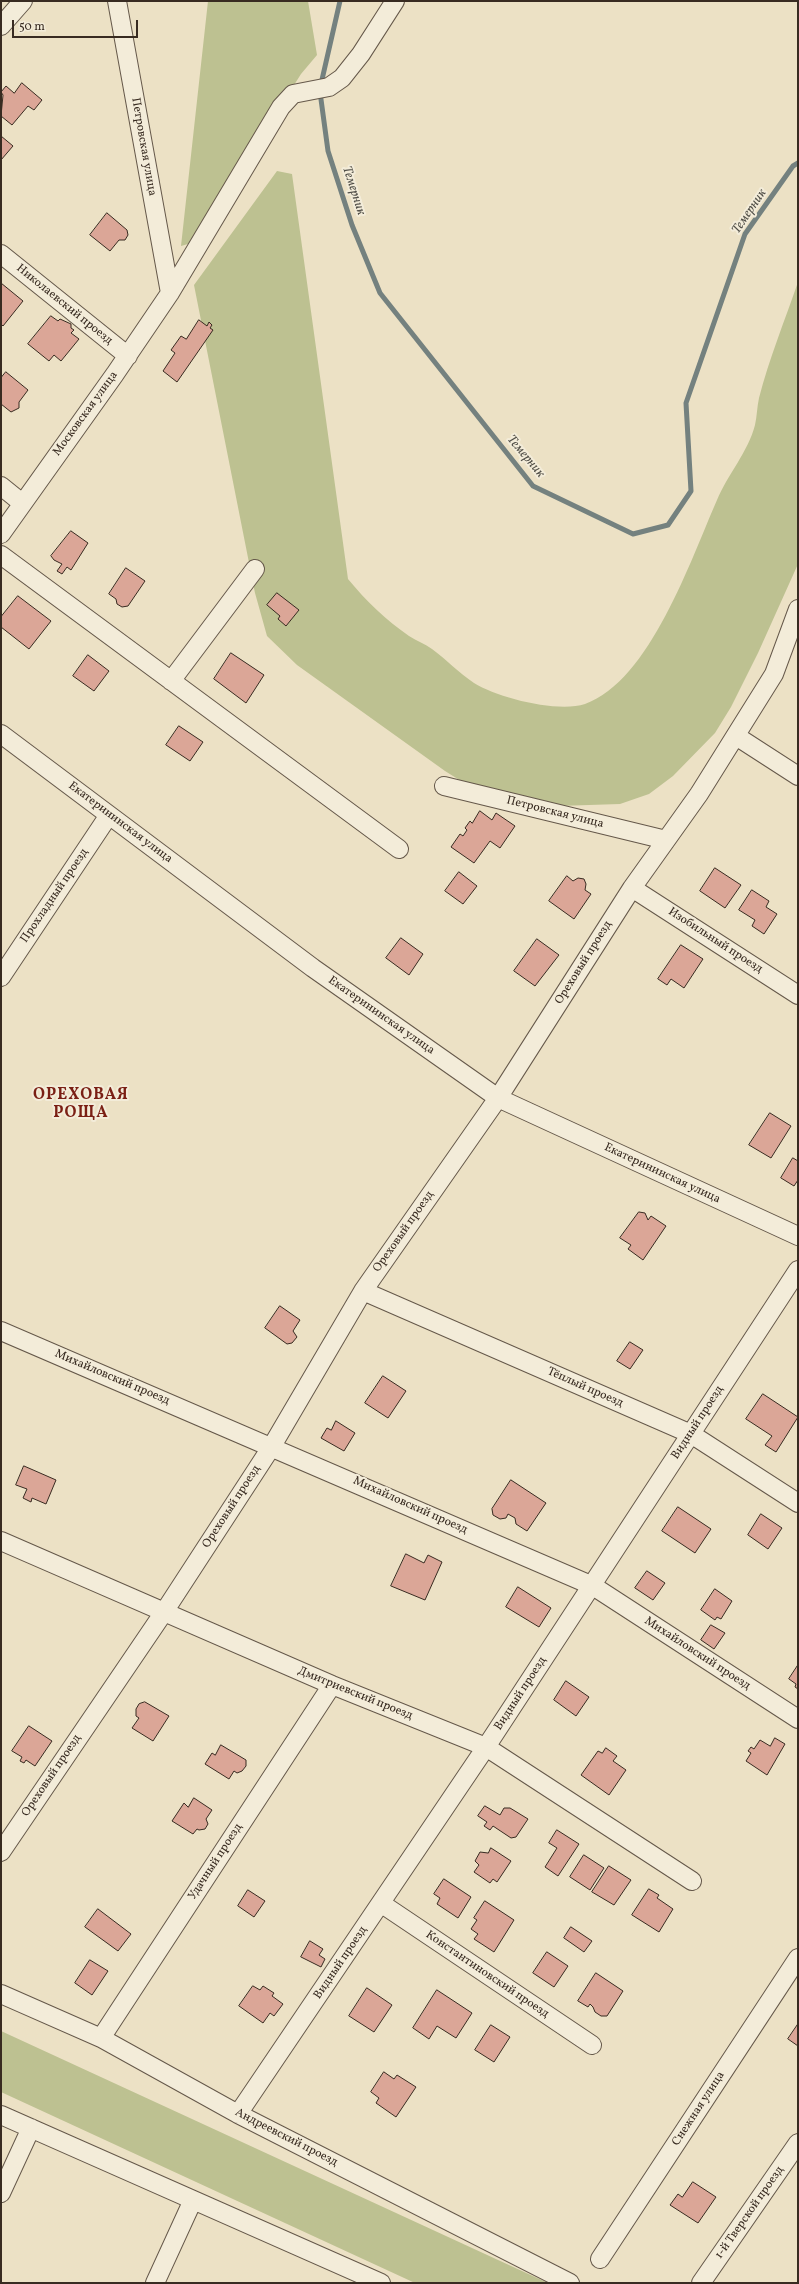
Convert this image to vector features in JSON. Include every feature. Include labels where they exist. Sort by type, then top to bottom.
[{"type":"street","points":[[2,24],[23,1]]},
{"type":"street","name":"Петровская улица","points":[[117,1],[170,293]]},
{"type":"street","name":"Московская улица","points":[[1,534],[22,502],[128,356],[170,293],[281,107],[293,94],[329,87],[342,78],[395,1]]},
{"type":"street","name":"Николаевский проезд","points":[[1,254],[128,356]]},
{"type":"street","points":[[1,486],[22,502]]},
{"type":"street","points":[[1,555],[399,849]]},
{"type":"street","points":[[171,681],[256,569]]},
{"type":"street","name":"Ореховый проезд","points":[[1,1852],[164,1612],[272,1446],[363,1291],[498,1098],[632,888],[699,794],[774,674],[798,609]]},
{"type":"street","name":"Екатерининская улица","points":[[1,734],[313,968],[498,1098],[798,1236]]},
{"type":"street","points":[[736,736],[798,776]]},
{"type":"street","name":"Петровская улица","points":[[444,786],[666,840]]},
{"type":"street","name":"Прохладный проезд","points":[[1,977],[109,815]]},
{"type":"street","name":"Изобильный проезд","points":[[632,888],[798,995]]},
{"type":"street","name":"Видный проезд","points":[[238,2114],[382,1904],[593,1586],[798,1270]]},
{"type":"street","name":"Тёплый проезд","points":[[363,1291],[691,1434],[798,1503]]},
{"type":"street","name":"Михайловский проезд","points":[[1,1331],[272,1446],[593,1586],[798,1719]]},
{"type":"street","name":"Дмитриевский проезд","points":[[1,1540],[332,1685],[486,1747],[692,1881]]},
{"type":"street","name":"Удачный проезд","points":[[101,2038],[332,1685]]},
{"type":"street","name":"Константиновский проезд","points":[[382,1904],[592,2046]]},
{"type":"street","name":"Снежная улица","points":[[600,2259],[798,1958]]},
{"type":"street","name":"Андреевский проезд","points":[[1,1994],[101,2038],[238,2114],[570,2283]]},
{"type":"street","points":[[1,2115],[372,2281]]},
{"type":"street","points":[[1,2193],[31,2128]]},
{"type":"street","name":"1-й Тверской проезд","points":[[701,2283],[798,2143]]},
{"type":"street","points":[[155,2283],[193,2200]]},
{"type":"green space","points":[[208,1],[308,1],[317,55],[301,74],[195,242],[181,246]]},
{"type":"green space","points":[[277,171],[292,174],[348,579],[384,617],[409,636],[432,649],[474,683],[485,689],[513,699],[560,707],[585,704],[608,691],[629,671],[648,645],[666,616],[695,554],[717,500],[752,435],[763,383],[798,282],[798,564],[758,653],[731,707],[715,733],[673,776],[649,794],[620,804],[558,806],[469,786],[445,771],[297,665],[267,636],[255,593],[194,285]]},
{"type":"green space","points":[[1,2031],[548,2283],[415,2283],[1,2092]]},
{"type":"building","points":[[22,83],[42,100],[34,110],[28,106],[12,125],[1,116],[3,95],[1,92],[6,86],[14,93]]},
{"type":"building","points":[[1,136],[13,146],[1,160]]},
{"type":"building","points":[[107,213],[127,230],[128,235],[125,240],[119,240],[110,251],[90,235]]},
{"type":"building","points":[[1,283],[23,301],[3,326],[1,324]]},
{"type":"building","points":[[51,316],[58,321],[60,319],[71,324],[71,328],[74,330],[71,333],[79,339],[61,361],[54,355],[49,361],[28,344]]},
{"type":"building","points":[[199,320],[207,326],[209,322],[212,325],[210,328],[213,330],[177,382],[163,371],[175,353],[171,350],[181,336],[186,339]]},
{"type":"building","points":[[6,372],[28,390],[19,402],[19,408],[11,412],[1,404],[1,378]]},
{"type":"building","points":[[71,531],[88,543],[71,570],[67,567],[62,574],[57,571],[62,564],[54,560],[51,556]]},
{"type":"building","points":[[126,568],[145,581],[128,606],[122,607],[117,604],[116,599],[109,594]]},
{"type":"building","points":[[277,593],[299,610],[286,626],[278,619],[280,616],[267,605]]},
{"type":"building","points":[[18,596],[51,621],[29,649],[1,627],[1,617]]},
{"type":"building","points":[[231,653],[264,675],[246,703],[214,679]]},
{"type":"building","points":[[88,655],[109,671],[94,691],[73,676]]},
{"type":"building","points":[[179,726],[203,742],[190,761],[166,745]]},
{"type":"building","points":[[480,811],[492,820],[496,813],[515,826],[500,848],[490,841],[474,863],[451,847],[460,834],[463,836],[467,830],[465,828],[470,821],[472,823]]},
{"type":"building","points":[[715,868],[741,885],[725,908],[700,891]]},
{"type":"building","points":[[459,872],[477,886],[463,904],[445,891]]},
{"type":"building","points":[[567,876],[573,881],[578,878],[584,879],[586,884],[585,890],[591,894],[574,919],[549,901]]},
{"type":"building","points":[[752,890],[769,901],[766,907],[777,914],[764,934],[752,926],[755,920],[739,910]]},
{"type":"building","points":[[401,938],[423,954],[409,975],[386,958]]},
{"type":"building","points":[[537,939],[559,955],[535,986],[514,971]]},
{"type":"building","points":[[681,945],[703,959],[684,988],[671,979],[667,985],[658,979]]},
{"type":"building","points":[[770,1113],[791,1126],[771,1158],[749,1145]]},
{"type":"building","points":[[793,1158],[798,1161],[798,1180],[794,1186],[781,1178]]},
{"type":"building","points":[[639,1212],[645,1213],[648,1220],[651,1216],[666,1226],[643,1260],[628,1249],[631,1245],[620,1238]]},
{"type":"building","points":[[280,1306],[300,1320],[293,1331],[297,1337],[292,1343],[287,1344],[265,1328]]},
{"type":"building","points":[[630,1342],[643,1350],[630,1369],[617,1361]]},
{"type":"building","points":[[383,1376],[406,1391],[388,1418],[365,1403]]},
{"type":"building","points":[[763,1394],[798,1417],[776,1452],[765,1445],[772,1436],[746,1419]]},
{"type":"building","points":[[336,1421],[355,1433],[344,1451],[321,1438],[327,1428],[331,1430]]},
{"type":"building","points":[[24,1466],[56,1480],[46,1504],[32,1498],[31,1502],[23,1498],[27,1489],[16,1485]]},
{"type":"building","points":[[511,1480],[546,1503],[527,1531],[516,1524],[515,1518],[508,1514],[506,1518],[500,1519],[493,1515],[492,1509]]},
{"type":"building","points":[[678,1507],[711,1529],[695,1553],[662,1531]]},
{"type":"building","points":[[761,1514],[782,1528],[768,1549],[748,1535]]},
{"type":"building","points":[[406,1554],[424,1563],[428,1555],[442,1562],[425,1600],[391,1586]]},
{"type":"building","points":[[647,1571],[665,1583],[653,1600],[635,1588]]},
{"type":"building","points":[[518,1587],[551,1608],[539,1627],[506,1607]]},
{"type":"building","points":[[715,1589],[732,1601],[721,1619],[717,1617],[715,1620],[701,1610]]},
{"type":"building","points":[[711,1625],[725,1633],[714,1649],[701,1640]]},
{"type":"building","points":[[798,1665],[798,1689],[795,1687],[796,1684],[789,1679]]},
{"type":"building","points":[[566,1681],[589,1697],[576,1716],[554,1700]]},
{"type":"building","points":[[145,1702],[169,1716],[153,1741],[132,1728],[139,1718],[136,1716],[136,1709],[139,1704]]},
{"type":"building","points":[[29,1726],[52,1741],[35,1766],[26,1760],[24,1763],[20,1761],[22,1757],[12,1751]]},
{"type":"building","points":[[775,1738],[785,1744],[767,1775],[746,1761],[751,1753],[748,1751],[751,1747],[754,1749],[760,1740],[770,1746]]},
{"type":"building","points":[[221,1745],[246,1760],[246,1766],[242,1771],[237,1773],[234,1771],[229,1779],[205,1764],[212,1753],[215,1755]]},
{"type":"building","points":[[606,1748],[617,1756],[613,1761],[626,1770],[609,1795],[581,1775],[598,1751],[602,1753]]},
{"type":"building","points":[[194,1798],[212,1810],[206,1819],[208,1824],[205,1829],[197,1829],[193,1834],[172,1821],[184,1803],[188,1807]]},
{"type":"building","points":[[485,1806],[500,1815],[504,1808],[510,1808],[528,1819],[516,1837],[511,1838],[493,1826],[490,1830],[484,1826],[487,1822],[478,1816]]},
{"type":"building","points":[[557,1830],[579,1844],[558,1876],[545,1867],[557,1848],[549,1843]]},
{"type":"building","points":[[491,1848],[511,1861],[497,1882],[493,1879],[490,1883],[474,1872],[479,1865],[475,1861],[480,1852],[488,1853]]},
{"type":"building","points":[[584,1855],[604,1868],[590,1890],[570,1877]]},
{"type":"building","points":[[609,1866],[631,1880],[614,1905],[592,1892]]},
{"type":"building","points":[[444,1879],[471,1897],[458,1918],[437,1904],[440,1898],[434,1894]]},
{"type":"building","points":[[649,1889],[659,1895],[657,1898],[673,1909],[659,1932],[632,1915]]},
{"type":"building","points":[[248,1890],[265,1901],[254,1917],[238,1906]]},
{"type":"building","points":[[485,1901],[514,1920],[494,1952],[474,1939],[478,1934],[471,1929],[477,1920],[474,1918]]},
{"type":"building","points":[[98,1909],[131,1934],[118,1951],[85,1927]]},
{"type":"building","points":[[571,1927],[592,1941],[584,1952],[564,1938]]},
{"type":"building","points":[[310,1941],[323,1949],[319,1955],[325,1959],[321,1967],[301,1957]]},
{"type":"building","points":[[547,1952],[568,1966],[554,1987],[533,1973]]},
{"type":"building","points":[[90,1960],[108,1971],[92,1995],[75,1983]]},
{"type":"building","points":[[596,1973],[623,1991],[607,2016],[601,2016],[595,2012],[590,2004],[588,2007],[578,2001]]},
{"type":"building","points":[[253,1986],[260,1990],[263,1986],[274,1993],[272,1996],[283,2004],[274,2016],[270,2013],[263,2023],[239,2006]]},
{"type":"building","points":[[367,1988],[392,2005],[374,2032],[349,2016]]},
{"type":"building","points":[[437,1990],[472,2013],[456,2038],[437,2026],[429,2039],[413,2028]]},
{"type":"building","points":[[798,2024],[798,2046],[788,2039]]},
{"type":"building","points":[[491,2025],[510,2037],[494,2062],[475,2050]]},
{"type":"building","points":[[384,2072],[394,2079],[397,2075],[416,2087],[396,2117],[376,2103],[379,2098],[371,2092]]},
{"type":"building","points":[[693,2182],[716,2197],[698,2223],[670,2205],[678,2194],[682,2197]]},
{"type":"waterway","name":"Темерник","points":[[321,84],[340,1]]},
{"type":"waterway","name":"Темерник","points":[[320,92],[328,151],[352,225],[380,293],[533,486],[633,534],[668,525],[691,491],[686,403],[745,234],[793,166],[798,163]]},
{"type":"district","name":"ОРЕХОВАЯ РОЩА","points":[[81,1105]]}]
